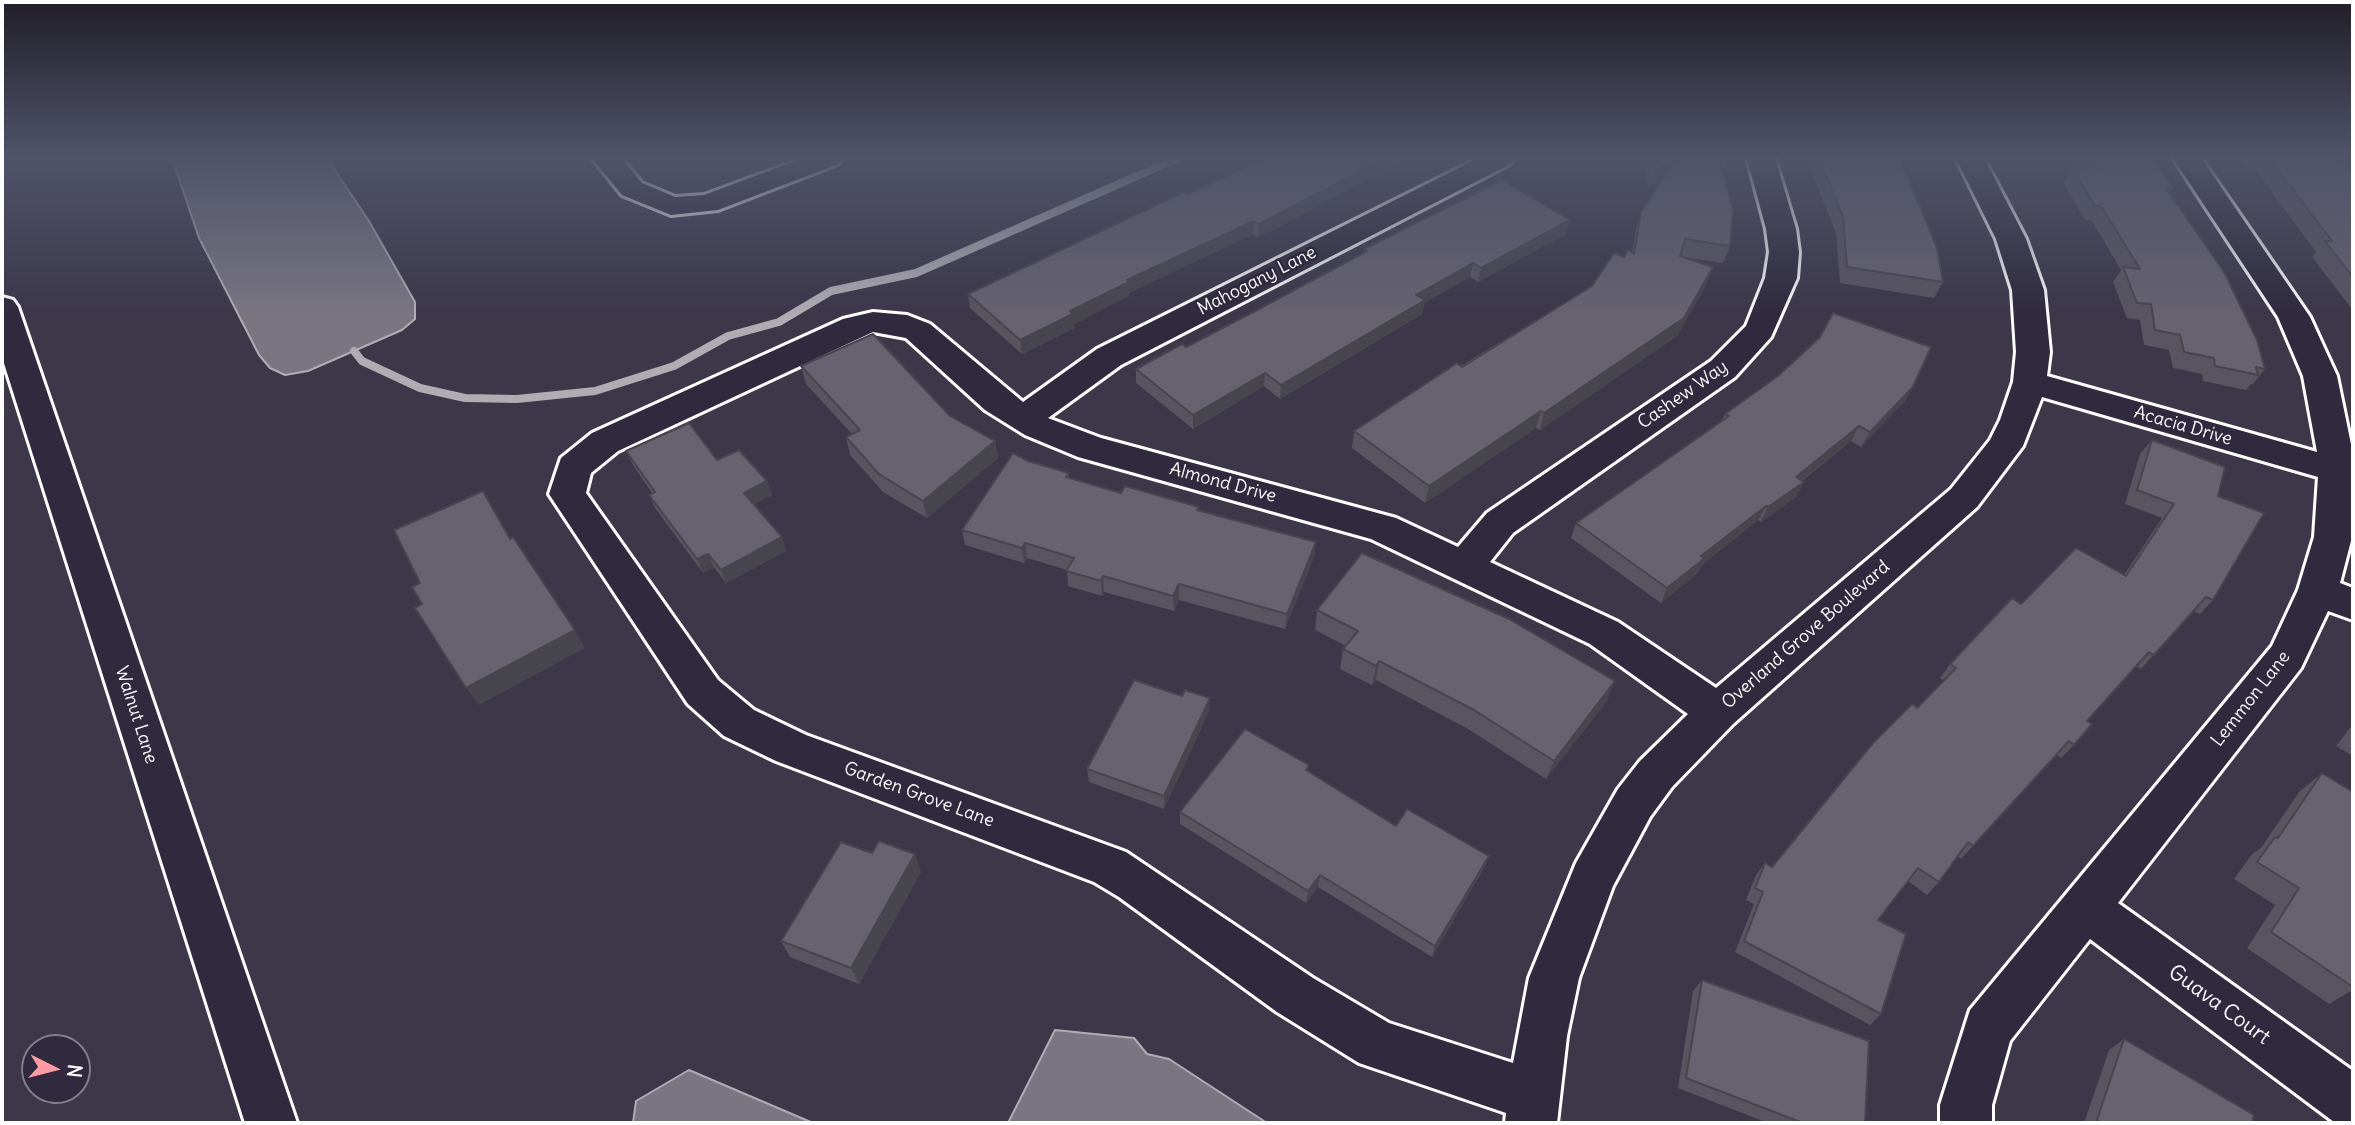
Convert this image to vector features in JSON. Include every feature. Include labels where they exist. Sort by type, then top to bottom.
[{"type":"street","name":"Mahogany Lane","points":[[1023,420],[1109,357],[1397,210]]},
{"type":"street","name":"Cashew Way","points":[[1464,566],[1500,523],[1723,369],[1744,351],[1760,330],[1781,278],[1784,252],[1776,210]]},
{"type":"street","name":"Overland Grove Boulevard","points":[[1533,1110],[1542,1036],[1554,978],[1592,878],[1634,803],[1686,742],[1718,712],[1964,498],[2005,446],[2030,382],[2034,352],[2028,290],[2011,239],[1997,210]]},
{"type":"street","name":"Lemmon Lane","points":[[1966,1123],[1966,1105],[1988,1028],[2336,597],[2333,537],[2337,470],[2333,431],[2320,376],[2294,317],[2224,210]]},
{"type":"street","name":"Walnut Lane","points":[[2,307],[271,1123]]},
{"type":"street","name":"Almond Drive","points":[[733,383],[854,326],[889,321],[918,331],[997,402],[1023,420],[1091,448],[1383,528],[1612,637],[1718,712]]},
{"type":"street","name":"Acacia Drive","points":[[2030,382],[2337,470]]},
{"type":"street","name":"Garden Grove Lane","points":[[733,383],[605,442],[587,453],[573,467],[567,494],[703,692],[719,709],[760,734],[791,747],[1110,867],[1136,882],[1295,995],[1377,1045],[1533,1110]]},
{"type":"street","name":"Guava Court","points":[[2085,907],[2353,1103]]},
{"type":"shaded area","points":[[190,210],[362,210],[415,302],[415,319],[402,330],[308,371],[285,375],[270,368],[259,355],[199,238]]},
{"type":"shaded area","points":[[1055,1030],[1134,1038],[1147,1054],[1169,1059],[1267,1123],[1008,1123]]},
{"type":"shaded area","points":[[689,1070],[813,1123],[633,1123],[636,1101]]},
{"type":"building","points":[[1145,210],[1285,210],[1259,224],[1254,221],[1127,280],[1129,282],[1070,311],[1073,314],[1020,340],[968,294]]},
{"type":"building","points":[[1441,210],[1554,210],[1570,220],[1481,268],[1473,263],[1416,295],[1425,300],[1281,385],[1265,373],[1193,415],[1136,369],[1182,344],[1186,347],[1259,309],[1367,251],[1364,249]]},
{"type":"building","points":[[1733,210],[1730,246],[1685,239],[1680,256],[1713,267],[1684,318],[1544,413],[1541,411],[1429,486],[1354,431],[1457,363],[1462,367],[1592,286],[1614,253],[1624,257],[1628,250],[1634,254],[1641,212]]},
{"type":"building","points":[[1840,210],[1922,210],[1937,248],[1943,282],[1847,267]]},
{"type":"building","points":[[2104,210],[2182,210],[2224,272],[2257,340],[2265,369],[2256,367],[2258,375],[2215,366],[2214,358],[2184,352],[2180,335],[2155,330],[2151,304],[2137,303],[2123,267],[2140,269]]},
{"type":"building","points":[[2309,210],[2353,210],[2353,277],[2325,241],[2332,241]]},
{"type":"building","points":[[1833,313],[1931,347],[1913,387],[1870,432],[1859,426],[1796,477],[1804,482],[1766,506],[1701,556],[1705,558],[1667,588],[1576,523],[1729,416],[1725,414],[1778,376],[1820,337]]},
{"type":"building","points":[[873,334],[950,416],[995,441],[923,501],[879,474],[846,437],[860,430],[801,366]]},
{"type":"building","points":[[689,423],[717,460],[739,450],[767,481],[744,493],[782,537],[721,570],[708,554],[697,559],[649,495],[655,492],[626,451]]},
{"type":"building","points":[[2152,440],[2225,467],[2218,496],[2264,513],[2213,600],[2206,597],[2154,655],[2149,652],[2087,721],[2092,724],[2074,745],[2069,741],[1973,846],[1968,842],[1939,882],[1918,868],[1878,920],[1906,934],[1881,1014],[1744,941],[1763,892],[1755,888],[1765,863],[1772,867],[1873,743],[1912,704],[1917,708],[1956,668],[1950,664],[2012,598],[2021,604],[2076,548],[2126,576],[2174,504],[2137,490]]},
{"type":"building","points":[[1013,453],[1028,461],[1069,473],[1066,477],[1121,493],[1125,486],[1199,507],[1197,510],[1316,542],[1287,614],[1179,584],[1173,596],[1103,576],[1101,581],[1066,571],[1074,558],[1025,543],[1022,548],[962,530]]},
{"type":"building","points":[[483,491],[510,539],[513,537],[575,630],[466,688],[415,608],[422,604],[412,587],[420,583],[394,530]]},
{"type":"building","points":[[1362,553],[1509,619],[1615,681],[1554,761],[1474,710],[1379,661],[1376,666],[1343,649],[1358,631],[1317,610]]},
{"type":"building","points":[[1134,680],[1182,696],[1185,690],[1210,698],[1164,796],[1087,769]]},
{"type":"building","points":[[1245,729],[1309,765],[1306,770],[1396,826],[1407,809],[1489,856],[1435,946],[1320,875],[1308,891],[1180,812]]},
{"type":"building","points":[[2322,773],[2353,792],[2353,987],[2271,932],[2299,888],[2257,862],[2275,837],[2278,838]]},
{"type":"building","points":[[879,841],[915,854],[851,968],[781,941],[841,842],[872,853]]},
{"type":"building","points":[[1702,980],[1869,1041],[1865,1123],[1803,1123],[1686,1078]]},
{"type":"building","points":[[2124,1039],[2254,1115],[2252,1123],[2102,1123],[2097,1120]]},
{"type":"waterway","points":[[354,351],[362,361],[420,388],[465,398],[517,399],[595,391],[674,366],[728,336],[779,322],[831,291],[916,273],[1058,210]]}]
